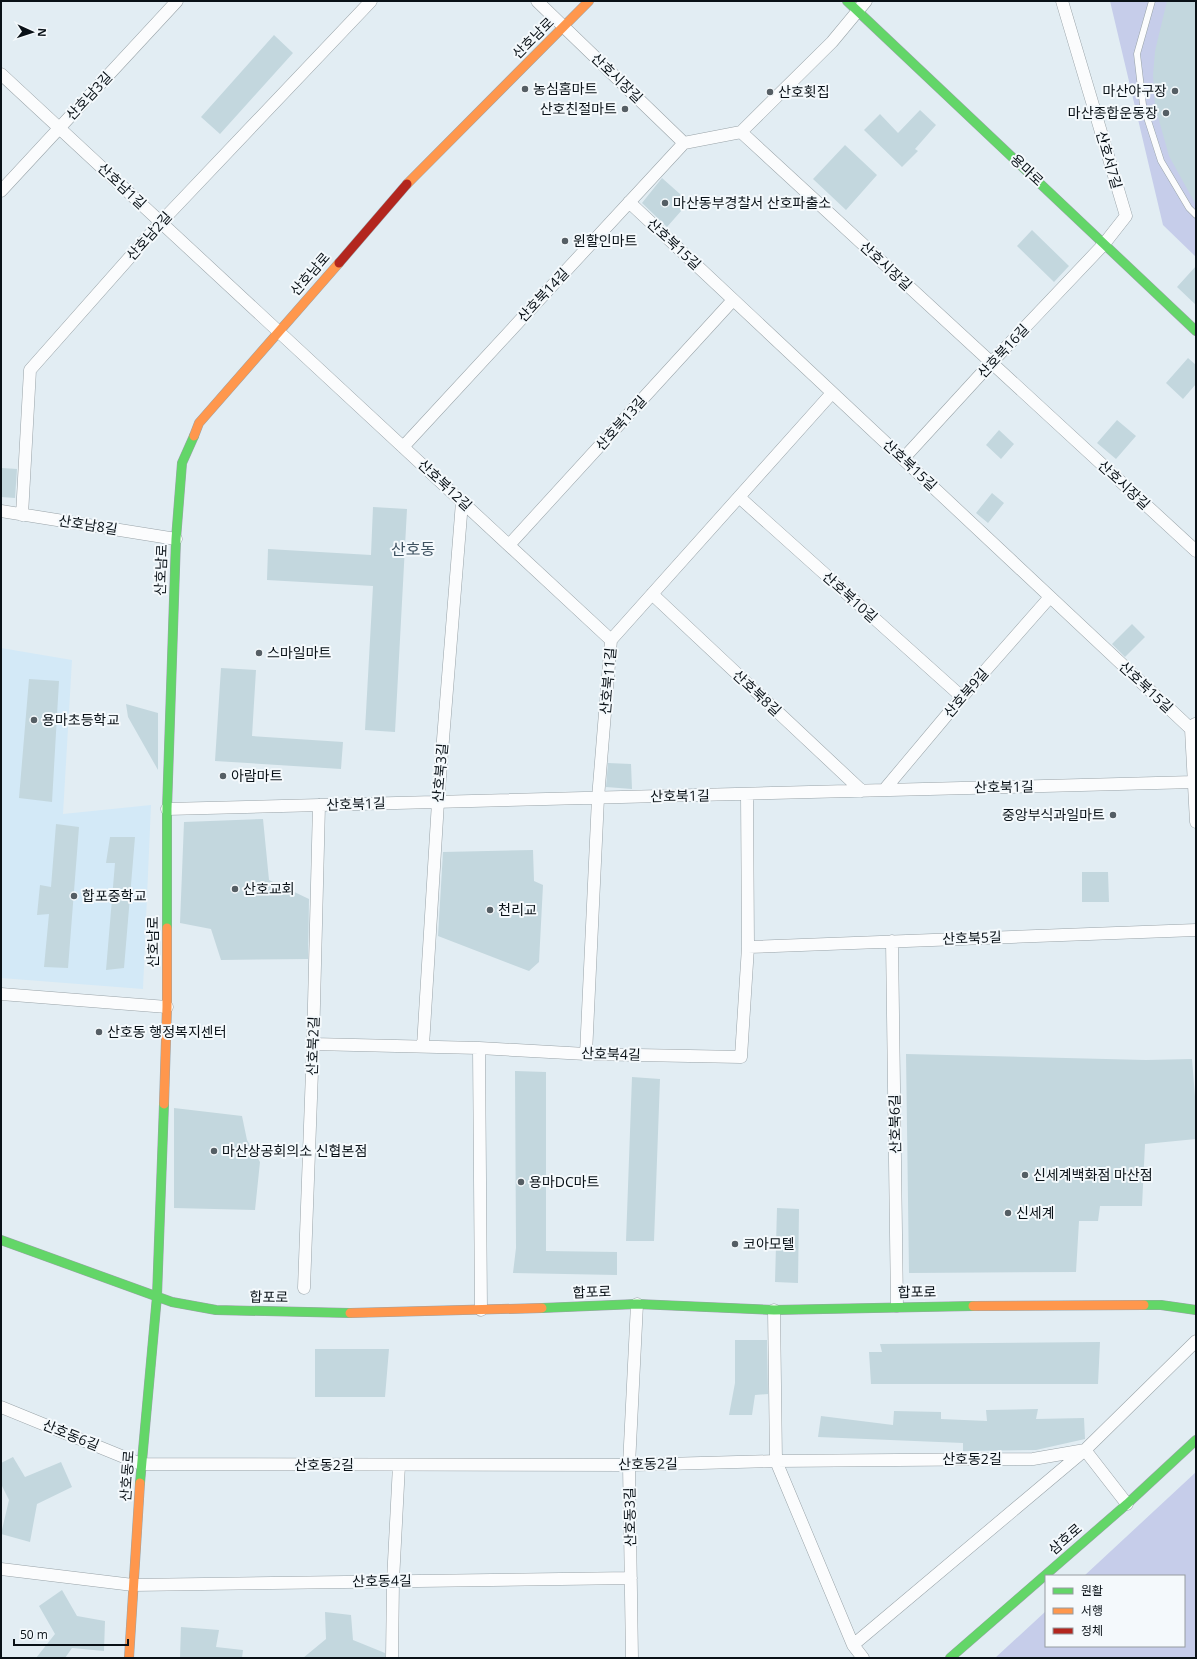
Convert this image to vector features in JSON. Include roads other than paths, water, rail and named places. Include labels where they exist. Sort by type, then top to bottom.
[{"type":"main road","name":"산호남로","points":[[157,1296],[167,1007],[167,809],[176,539],[182,463],[199,422],[410,181],[589,1]]},
{"type":"main road","name":"용마로","points":[[847,1],[1196,331]]},
{"type":"main road","name":"합포로","points":[[1,1240],[172,1302],[216,1310],[375,1314],[637,1304],[774,1310],[897,1306],[1161,1305],[1196,1310]]},
{"type":"main road","name":"산호동로","points":[[129,1658],[141,1464],[157,1296]]},
{"type":"main road","name":"삼호로","points":[[1045,1575],[1127,1504],[1194,1442]]},
{"type":"main road","name":"삼호로","points":[[950,1658],[1045,1575]]},
{"type":"street","name":"산호남3길","points":[[1,192],[177,1]]},
{"type":"street","name":"산호남2길","points":[[22,515],[30,370],[161,222],[371,1]]},
{"type":"street","points":[[537,1],[565,26]]},
{"type":"street","points":[[684,143],[740,132],[832,42],[866,1]]},
{"type":"street","name":"산호서7길","points":[[1062,1],[1126,216],[1104,244]]},
{"type":"street","name":"산호시장길","points":[[565,26],[684,143]]},
{"type":"street","name":"산호남1길","points":[[1,74],[278,331]]},
{"type":"street","name":"산호시장길","points":[[740,132],[1196,551]]},
{"type":"street","name":"산호북14길","points":[[403,447],[684,143]]},
{"type":"street","name":"산호북15길","points":[[629,202],[1050,597],[1193,726]]},
{"type":"street","name":"산호북16길","points":[[903,459],[991,362],[1104,244]]},
{"type":"street","name":"산호북13길","points":[[509,545],[734,300]]},
{"type":"street","name":"산호북12길","points":[[278,331],[611,640]]},
{"type":"street","name":"산호북11길","points":[[586,1054],[598,798],[611,640],[832,393]]},
{"type":"street","name":"산호북10길","points":[[739,497],[962,697]]},
{"type":"street","name":"산호북3길","points":[[423,1046],[438,802],[462,502]]},
{"type":"street","name":"산호남8길","points":[[1,511],[176,539]]},
{"type":"street","name":"산호북8길","points":[[652,594],[862,791]]},
{"type":"street","name":"산호북9길","points":[[884,790],[962,697],[1050,597]]},
{"type":"street","points":[[1193,726],[1196,822]]},
{"type":"street","name":"산호북1길","points":[[167,809],[1194,782]]},
{"type":"street","name":"산호북4길","points":[[313,1044],[479,1048],[586,1054],[741,1057],[748,947],[747,794]]},
{"type":"street","name":"산호북2길","points":[[304,1288],[313,1044],[319,805]]},
{"type":"street","name":"산호북5길","points":[[748,947],[1196,930]]},
{"type":"street","name":"산호북6길","points":[[892,941],[897,1306]]},
{"type":"street","points":[[1,994],[167,1007]]},
{"type":"street","points":[[479,1048],[481,1310]]},
{"type":"street","name":"산호동3길","points":[[632,1658],[629,1465],[637,1304]]},
{"type":"street","points":[[774,1310],[776,1461],[857,1653],[1085,1450],[1196,1341]]},
{"type":"street","name":"산호동6길","points":[[1,1407],[141,1464]]},
{"type":"street","points":[[1085,1450],[1127,1504]]},
{"type":"street","name":"산호동2길","points":[[141,1464],[629,1465],[776,1461],[1033,1459],[1085,1450]]},
{"type":"street","points":[[392,1658],[393,1581],[399,1465]]},
{"type":"street","name":"산호동4길","points":[[1,1570],[133,1585],[631,1578]]},
{"type":"lane","points":[[1152,1],[1137,54],[1143,105],[1161,161],[1189,208],[1196,215]]},
{"type":"place","name":"농심홈마트","points":[[525,89]]},
{"type":"place","name":"마산야구장","points":[[1175,91]]},
{"type":"place","name":"산호횟집","points":[[770,92]]},
{"type":"place","name":"산호친절마트","points":[[625,109]]},
{"type":"place","name":"마산종합운동장","points":[[1166,113]]},
{"type":"place","name":"마산동부경찰서 산호파출소","points":[[665,203]]},
{"type":"place","name":"윈할인마트","points":[[565,241]]},
{"type":"place","name":"스마일마트","points":[[259,653]]},
{"type":"place","name":"용마초등학교","points":[[34,720]]},
{"type":"place","name":"아람마트","points":[[223,776]]},
{"type":"place","name":"중앙부식과일마트","points":[[1113,815]]},
{"type":"place","name":"산호교회","points":[[235,889]]},
{"type":"place","name":"합포중학교","points":[[74,896]]},
{"type":"place","name":"천리교","points":[[490,910]]},
{"type":"place","name":"산호동 행정복지센터","points":[[99,1032]]},
{"type":"place","name":"마산상공회의소 신협본점","points":[[214,1151]]},
{"type":"place","name":"신세계백화점 마산점","points":[[1025,1175]]},
{"type":"place","name":"용마DC마트","points":[[521,1182]]},
{"type":"place","name":"신세계","points":[[1008,1213]]},
{"type":"place","name":"코아모텔","points":[[735,1244]]},
{"type":"district","name":"산호동","points":[[413,549]]}]
